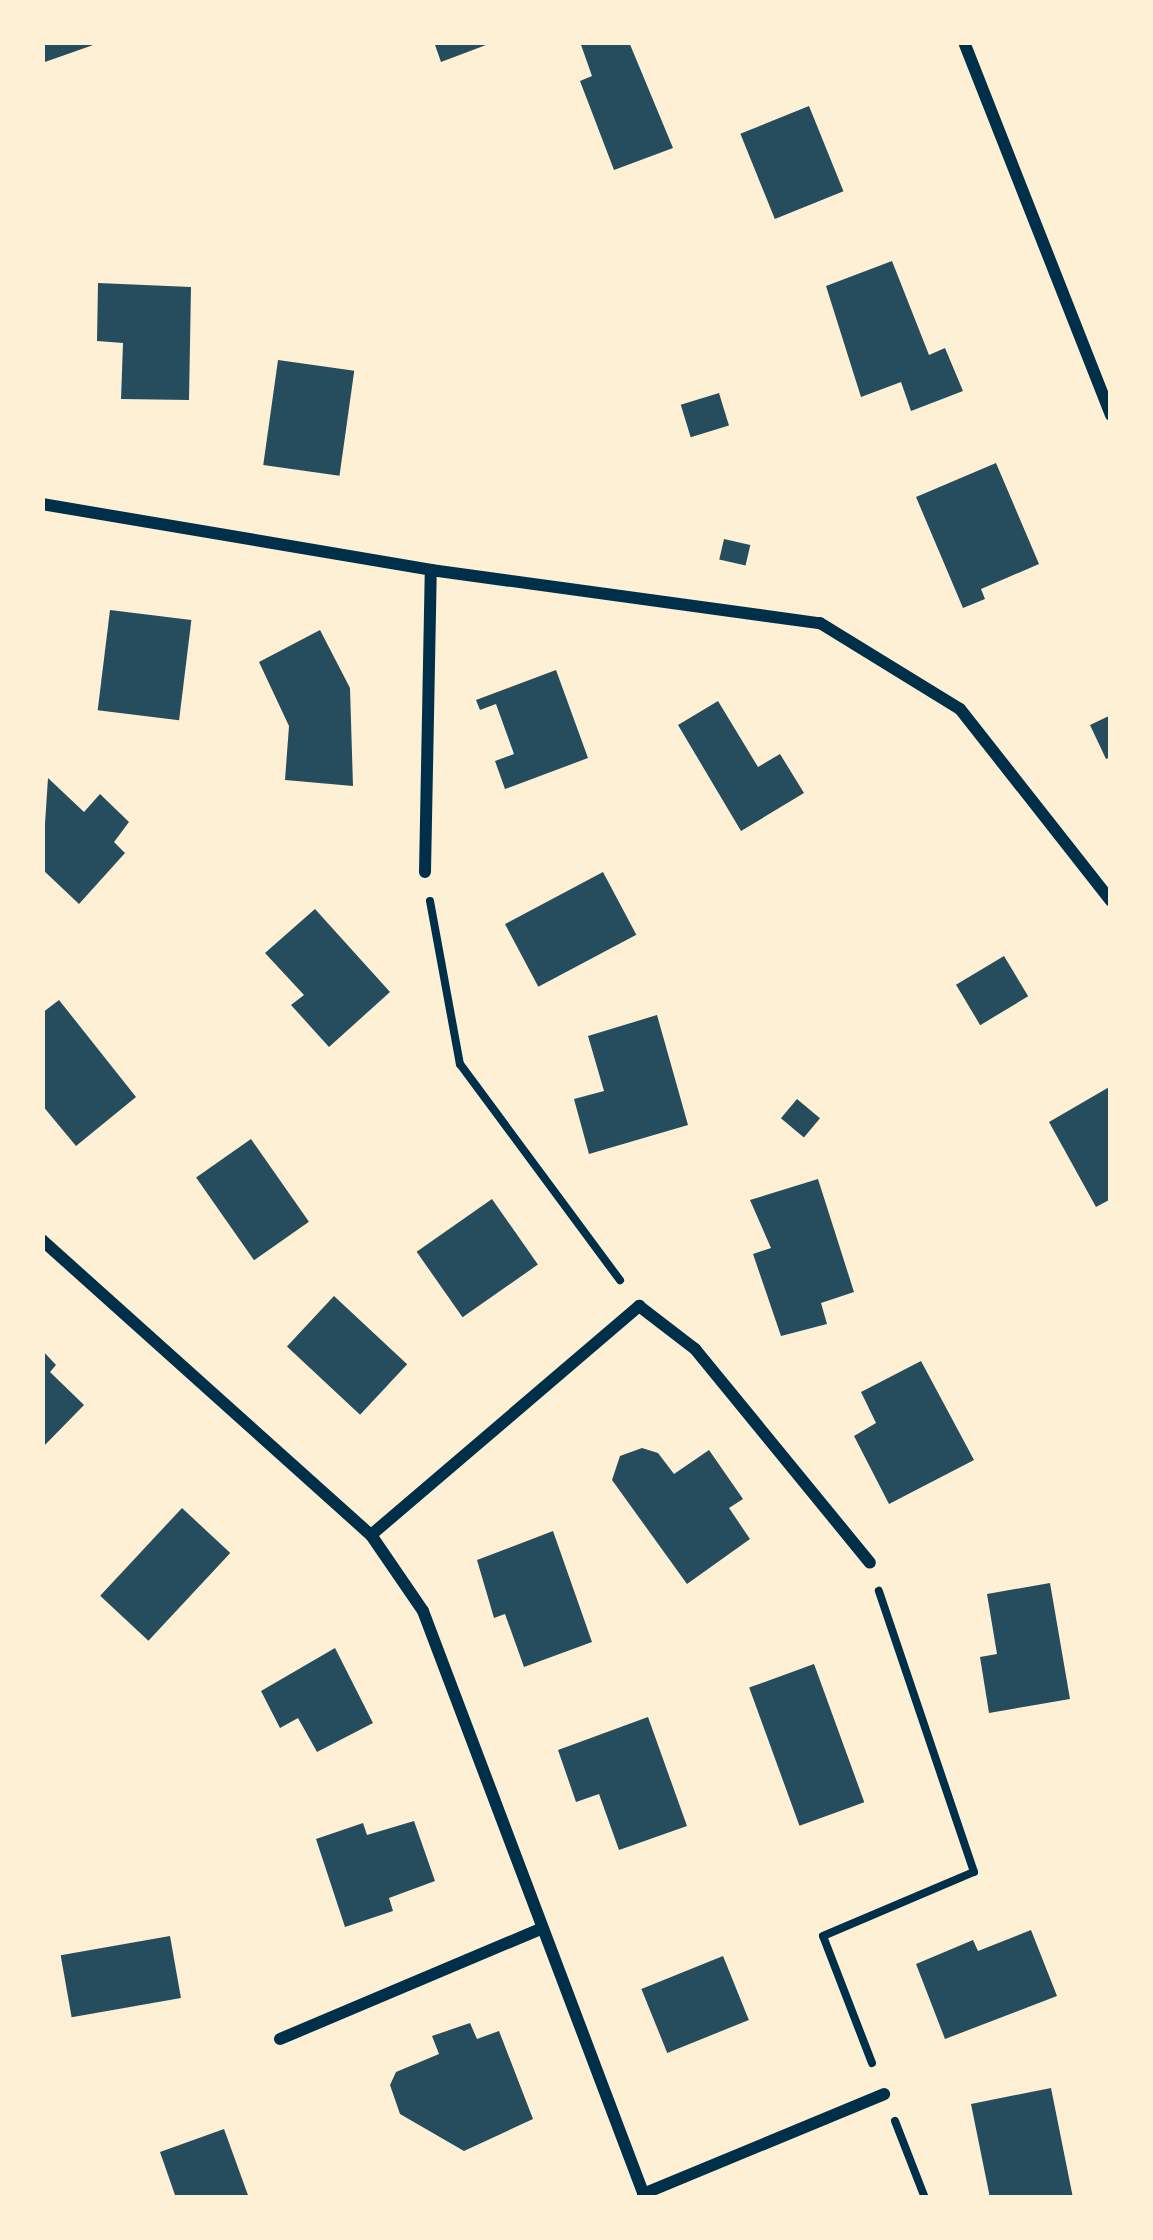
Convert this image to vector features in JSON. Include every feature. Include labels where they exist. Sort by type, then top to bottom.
[{"type":"street","points":[[964,42],[1111,415]]},
{"type":"street","points":[[42,504],[431,570],[820,623],[959,709],[1111,901]]},
{"type":"street","points":[[425,872],[431,570]]},
{"type":"street","points":[[42,1240],[370,1534],[423,1611],[644,2196],[884,2094]]},
{"type":"street","points":[[370,1534],[638,1306],[695,1349],[869,1563]]},
{"type":"street","points":[[280,2039],[543,1928]]},
{"type":"path","points":[[425,872],[460,1064],[638,1306]]},
{"type":"path","points":[[869,1563],[974,1872],[823,1936],[925,2198]]},
{"type":"building","points":[[42,42],[99,42],[99,43],[42,63]]},
{"type":"building","points":[[434,42],[494,42],[441,62]]},
{"type":"building","points":[[580,42],[629,42],[673,148],[614,170],[580,81],[592,76]]},
{"type":"building","points":[[809,106],[843,191],[775,219],[740,134]]},
{"type":"building","points":[[892,261],[929,355],[945,348],[963,391],[911,411],[901,382],[861,397],[826,286]]},
{"type":"building","points":[[98,283],[191,287],[189,400],[121,399],[123,343],[97,341]]},
{"type":"building","points":[[278,360],[354,371],[339,476],[263,465]]},
{"type":"building","points":[[719,393],[729,426],[691,437],[681,405]]},
{"type":"building","points":[[996,463],[1039,564],[981,589],[985,599],[963,608],[916,497]]},
{"type":"building","points":[[724,539],[750,545],[746,566],[719,559]]},
{"type":"building","points":[[110,610],[191,620],[179,720],[98,710]]},
{"type":"building","points":[[320,630],[350,688],[353,786],[285,780],[289,726],[259,662]]},
{"type":"building","points":[[556,670],[588,758],[505,789],[495,761],[514,754],[496,704],[480,710],[476,700]]},
{"type":"building","points":[[718,701],[758,767],[780,754],[804,793],[741,831],[678,725]]},
{"type":"building","points":[[1111,715],[1111,757],[1106,759],[1090,725]]},
{"type":"building","points":[[48,778],[84,812],[100,794],[129,822],[114,842],[125,853],[79,904],[42,869]]},
{"type":"building","points":[[603,872],[636,935],[538,987],[505,924]]},
{"type":"building","points":[[315,909],[390,992],[329,1047],[291,1005],[304,995],[265,953]]},
{"type":"building","points":[[1004,956],[1028,996],[980,1025],[956,985]]},
{"type":"building","points":[[59,1000],[136,1097],[76,1146],[42,1105],[42,1013]]},
{"type":"building","points":[[657,1015],[688,1125],[589,1154],[574,1099],[604,1091],[588,1036]]},
{"type":"building","points":[[1111,1086],[1111,1199],[1096,1207],[1049,1122]]},
{"type":"building","points":[[797,1099],[820,1118],[804,1137],[781,1118]]},
{"type":"building","points":[[251,1139],[309,1222],[254,1260],[196,1177]]},
{"type":"building","points":[[818,1179],[854,1292],[821,1303],[827,1324],[781,1336],[753,1254],[771,1248],[750,1200]]},
{"type":"building","points":[[492,1199],[538,1265],[463,1317],[417,1252]]},
{"type":"building","points":[[334,1296],[407,1364],[360,1415],[287,1346]]},
{"type":"building","points":[[42,1350],[56,1365],[50,1372],[84,1405],[42,1448]]},
{"type":"building","points":[[921,1361],[974,1460],[889,1504],[854,1436],[876,1423],[861,1392]]},
{"type":"building","points":[[642,1448],[658,1453],[674,1474],[709,1450],[743,1499],[729,1508],[750,1539],[687,1584],[612,1480],[620,1456]]},
{"type":"building","points":[[182,1508],[230,1553],[148,1641],[100,1596]]},
{"type":"building","points":[[553,1531],[592,1642],[524,1667],[505,1614],[494,1618],[477,1560]]},
{"type":"building","points":[[1050,1583],[1070,1699],[989,1713],[980,1657],[997,1654],[987,1594]]},
{"type":"building","points":[[335,1648],[373,1723],[317,1752],[298,1718],[280,1728],[261,1691]]},
{"type":"building","points":[[814,1664],[864,1802],[799,1826],[749,1688]]},
{"type":"building","points":[[648,1717],[687,1826],[619,1850],[599,1794],[576,1802],[558,1750]]},
{"type":"building","points":[[414,1821],[435,1881],[389,1898],[393,1911],[345,1927],[316,1839],[363,1823],[367,1835]]},
{"type":"building","points":[[1031,1930],[1057,1996],[945,2039],[916,1964],[973,1940],[978,1951]]},
{"type":"building","points":[[170,1936],[181,1998],[72,2017],[61,1955]]},
{"type":"building","points":[[723,1956],[749,2020],[667,2053],[641,1989]]},
{"type":"building","points":[[470,2023],[477,2039],[499,2031],[533,2119],[464,2151],[400,2114],[390,2085],[396,2072],[439,2054],[432,2036]]},
{"type":"building","points":[[1051,2088],[1073,2198],[990,2198],[971,2104]]},
{"type":"building","points":[[224,2129],[249,2198],[176,2198],[160,2152]]}]
